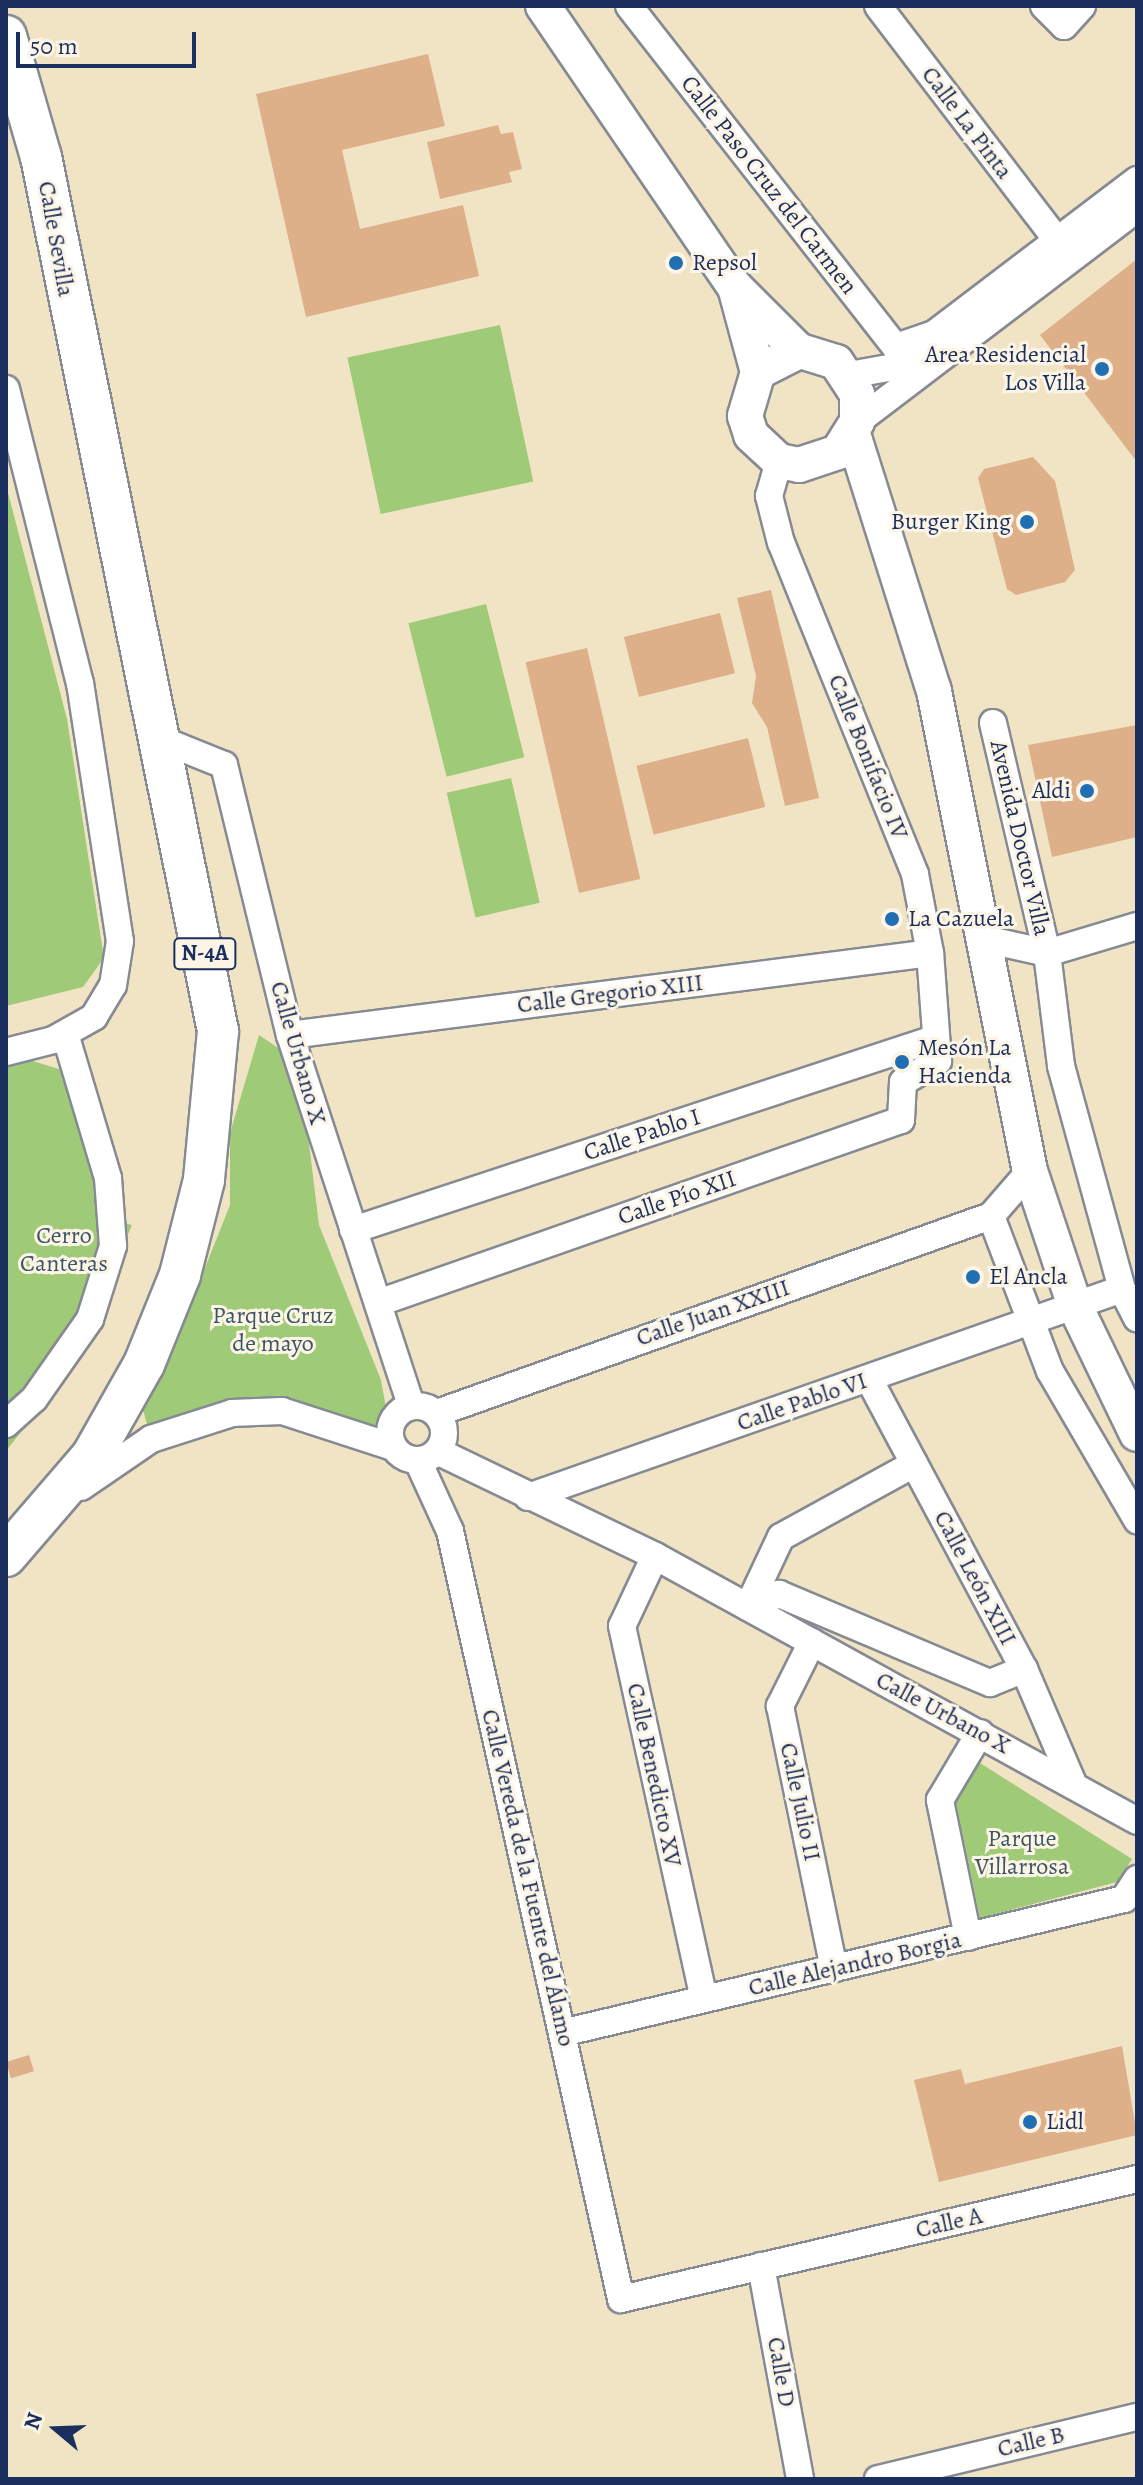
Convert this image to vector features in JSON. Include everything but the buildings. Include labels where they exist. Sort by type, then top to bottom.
[{"type":"highway","name":"Calle Sevilla","points":[[6,36],[41,157],[69,308]]},
{"type":"highway","name":"Calle Sevilla","points":[[6,121],[69,308]]},
{"type":"highway","name":"N-4A","points":[[6,1556],[50,1510],[92,1456],[144,1364],[180,1275],[204,1180],[218,1031],[192,879],[157,738],[69,308]]},
{"type":"main road","points":[[543,6],[735,287],[799,351]]},
{"type":"main road","points":[[735,287],[758,372],[745,416],[751,435],[779,461],[819,463],[877,524]]},
{"type":"main road","points":[[758,372],[799,351],[818,353],[849,375],[855,428],[877,524],[934,691],[980,938],[1030,1171],[1075,1306],[1137,1434]]},
{"type":"main road","points":[[819,463],[855,428]]},
{"type":"street","name":"Calle Paso Cruz del Carmen","points":[[629,6],[902,356]]},
{"type":"street","name":"Calle La Pinta","points":[[878,6],[1057,240]]},
{"type":"street","points":[[1044,6],[1064,26],[1082,6]]},
{"type":"street","points":[[849,375],[902,356],[1137,180]]},
{"type":"street","points":[[855,428],[1137,209]]},
{"type":"street","points":[[902,356],[945,358]]},
{"type":"street","points":[[6,389],[80,683],[120,941],[108,998],[65,1034],[6,1052]]},
{"type":"street","name":"Calle Bonifacio IV","points":[[779,461],[769,496],[781,543],[915,874],[930,953],[934,1051]]},
{"type":"street","name":"Avenida Doctor Villa","points":[[993,723],[1047,953]]},
{"type":"street","name":"Calle Urbano X","points":[[157,738],[224,765],[290,1035],[411,1406]]},
{"type":"street","points":[[980,938],[1047,953],[1137,926]]},
{"type":"street","name":"Calle Gregorio XIII","points":[[290,1035],[930,953]]},
{"type":"street","points":[[1047,953],[1061,1066],[1122,1289],[1137,1318]]},
{"type":"street","points":[[6,1424],[34,1399],[90,1319],[113,1246],[108,1178],[65,1034]]},
{"type":"street","name":"Calle Pablo I","points":[[353,1230],[934,1051]]},
{"type":"street","name":"Calle Pío XII","points":[[378,1303],[901,1120],[903,1082],[934,1051]]},
{"type":"street","points":[[1030,1171],[991,1216],[1050,1371],[1137,1520]]},
{"type":"street","name":"Calle Juan XXIII","points":[[437,1413],[991,1216]]},
{"type":"street","name":"Calle Pablo VI","points":[[528,1497],[1122,1289]]},
{"type":"street","name":"Calle León XIII","points":[[869,1379],[1024,1669],[1072,1781]]},
{"type":"street","points":[[50,1510],[151,1439],[232,1413],[282,1411],[393,1447],[429,1457],[446,1433],[437,1413],[411,1406],[390,1428],[393,1447]]},
{"type":"street","name":"Calle Urbano X","points":[[429,1457],[528,1497],[655,1556],[1072,1781],[1137,1821]]},
{"type":"street","name":"Calle Vereda de la Fuente del Álamo","points":[[429,1457],[450,1531],[621,2299]]},
{"type":"street","points":[[748,1607],[781,1537],[914,1464]]},
{"type":"street","name":"Calle Benedicto XV","points":[[655,1556],[622,1626],[704,1999]]},
{"type":"street","name":"Calle Urbano X","points":[[748,1607],[779,1594],[990,1683],[1024,1669]]},
{"type":"street","name":"Calle Julio II","points":[[812,1642],[780,1706],[834,1969]]},
{"type":"street","points":[[968,1937],[940,1800],[980,1733]]},
{"type":"street","name":"Calle Alejandro Borgia","points":[[562,2033],[1124,1899],[1137,1879]]},
{"type":"street","name":"Calle A","points":[[621,2299],[1137,2179]]},
{"type":"street","name":"Calle D","points":[[761,2266],[800,2479]]},
{"type":"street","name":"Calle B","points":[[878,2479],[1137,2417]]},
{"type":"green space","points":[[500,325],[533,482],[381,514],[347,357]]},
{"type":"green space","points":[[6,485],[67,719],[104,958],[83,987],[6,1006]]},
{"type":"green space","points":[[486,604],[524,757],[447,777],[408,623]]},
{"type":"green space","points":[[511,778],[540,903],[475,918],[447,793]]},
{"type":"green space","name":"Parque Cruz de mayo","points":[[259,1035],[299,1062],[319,1225],[381,1380],[393,1447],[232,1413],[151,1439],[135,1381],[177,1338],[230,1205],[230,1133]]},
{"type":"green space","name":"Cerro Canteras","points":[[26,1059],[62,1070],[72,1085],[116,1221],[132,1225],[72,1367],[6,1451],[6,1063]]},
{"type":"green space","name":"Parque Villarrosa","points":[[980,1763],[1132,1859],[1117,1882],[980,1918],[954,1794]]},
{"type":"place","name":"Repsol","points":[[676,263]]},
{"type":"place","name":"Area Residencial Los Villa","points":[[1102,369]]},
{"type":"place","name":"Burger King","points":[[1027,522]]},
{"type":"place","name":"Aldi","points":[[1087,791]]},
{"type":"place","name":"La Cazuela","points":[[892,919]]},
{"type":"place","name":"Mesón La Hacienda","points":[[902,1062]]},
{"type":"place","name":"El Ancla","points":[[973,1277]]},
{"type":"place","name":"Lidl","points":[[1030,2122]]}]
